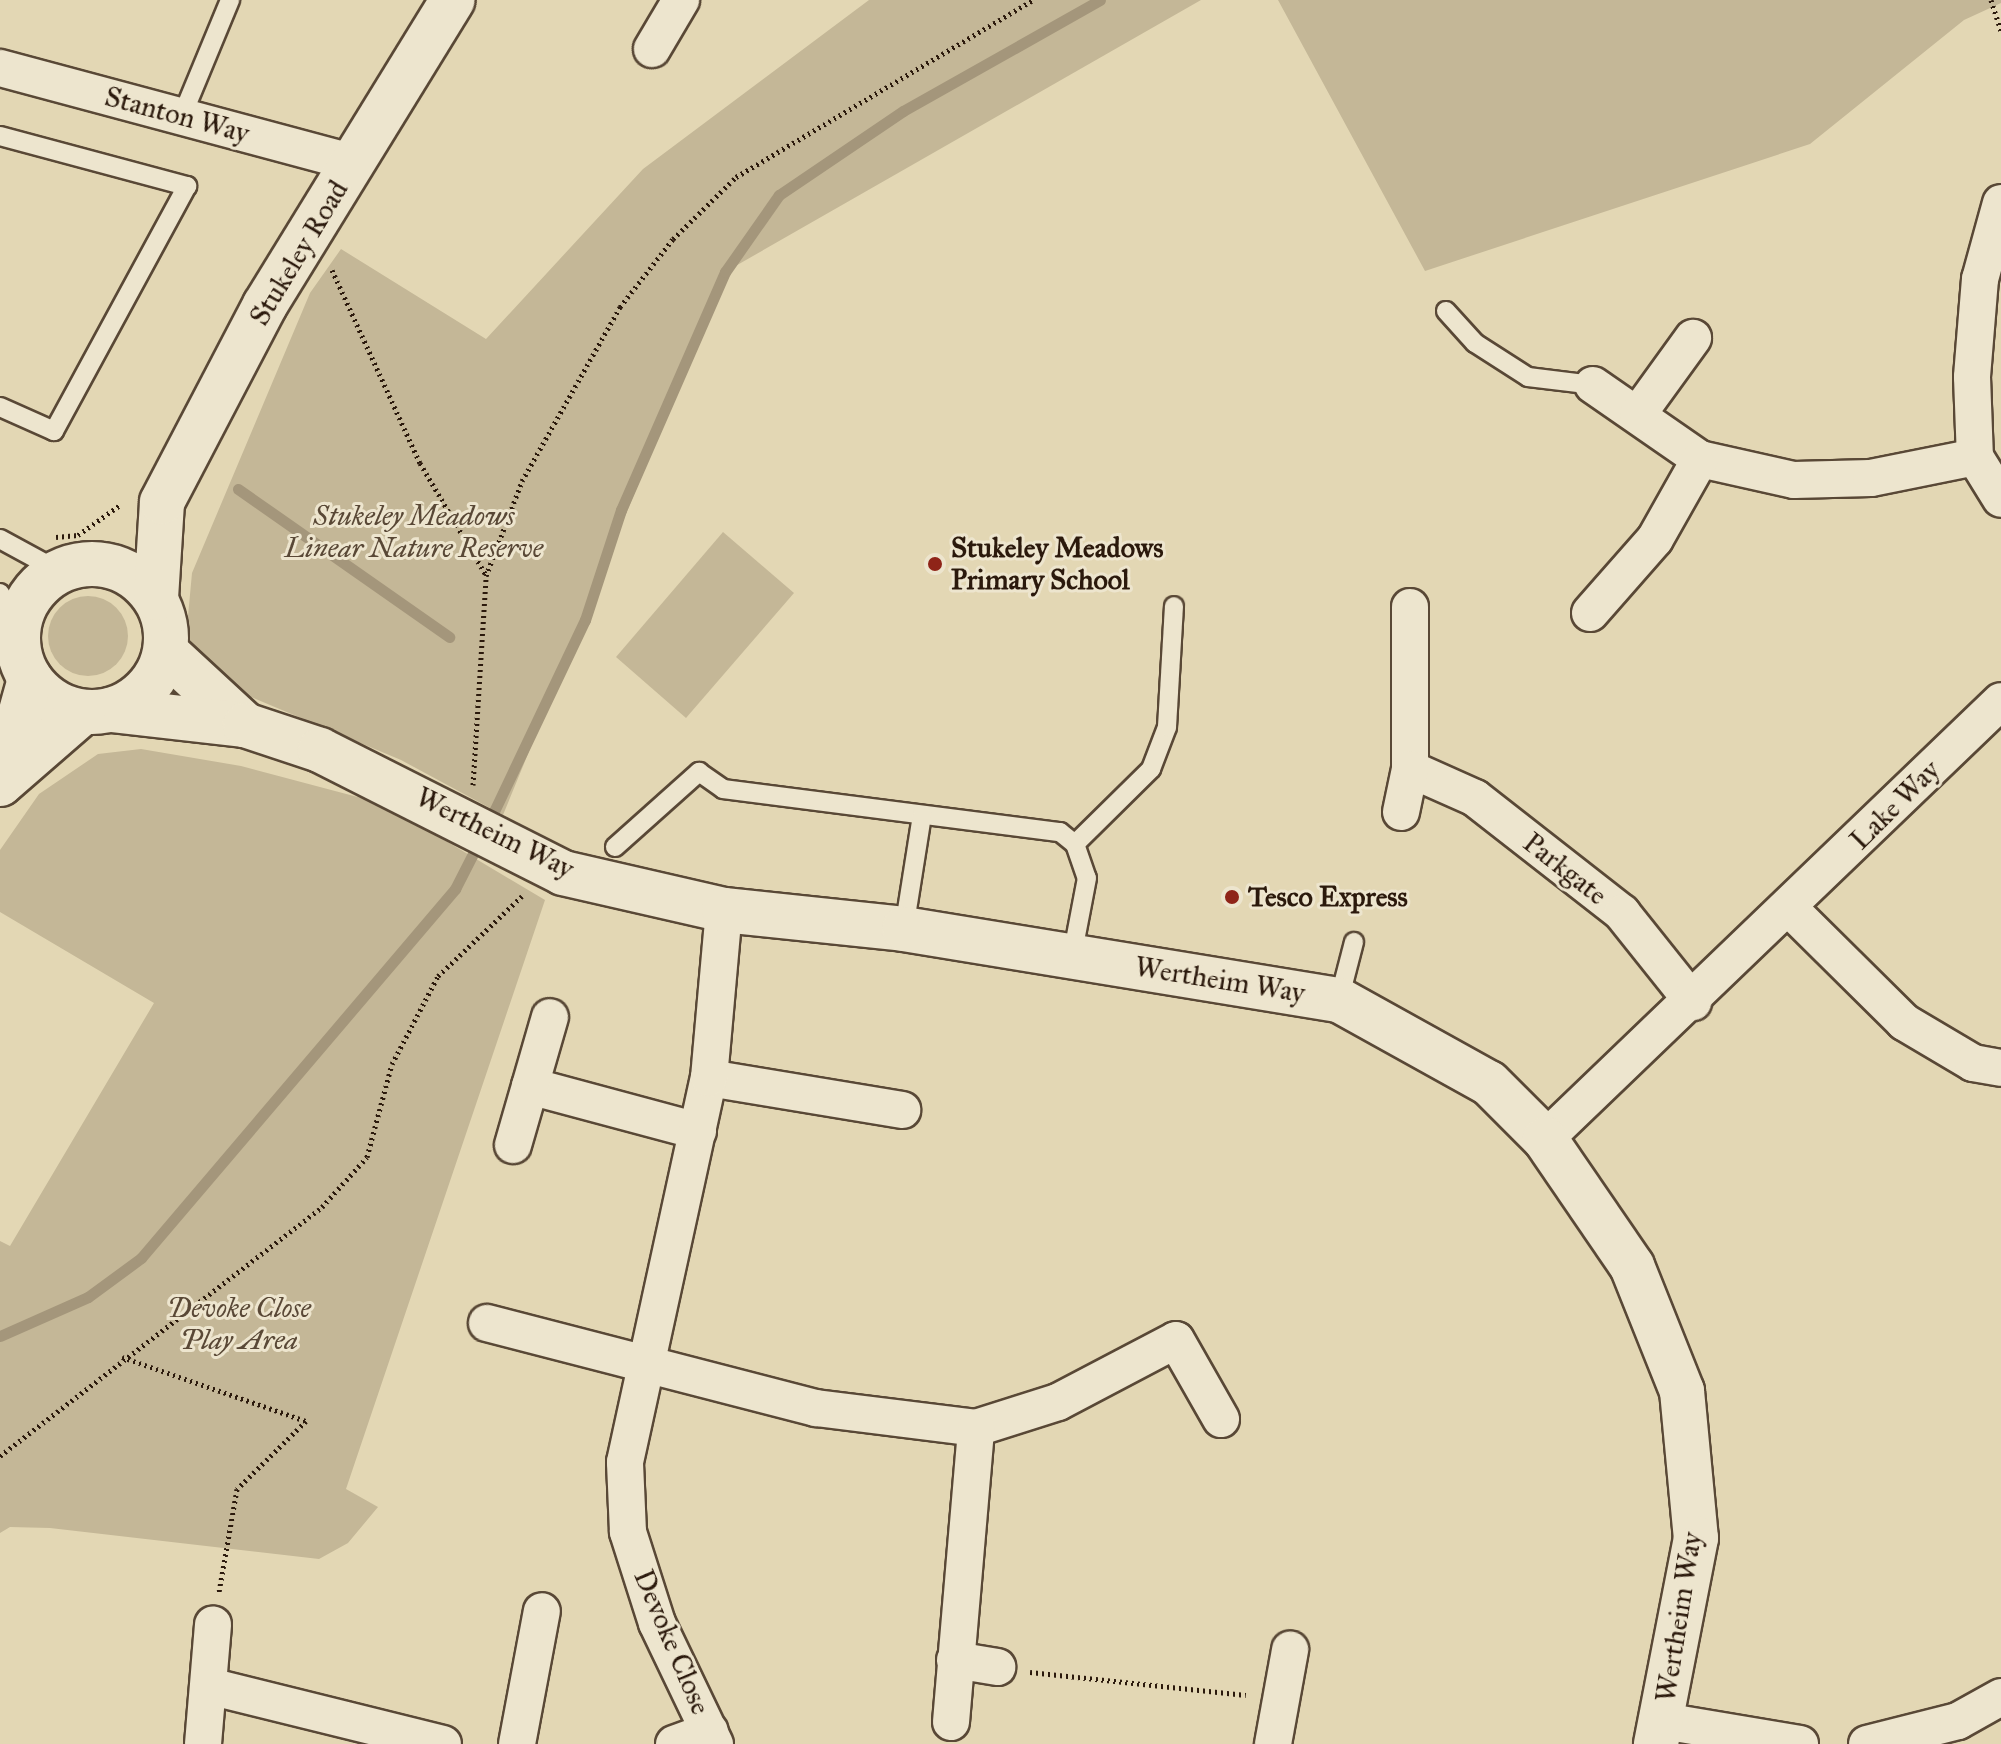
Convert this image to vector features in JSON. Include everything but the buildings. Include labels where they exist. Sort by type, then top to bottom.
[{"type":"street","name":"Stukeley Road","points":[[62,558],[140,508],[453,0]]},
{"type":"street","points":[[652,49],[681,0]]},
{"type":"street","name":"Stanton Way","points":[[0,68],[354,163]]},
{"type":"street","points":[[2001,203],[1980,279],[1975,457],[2001,499]]},
{"type":"street","points":[[1638,414],[1693,338]]},
{"type":"street","points":[[1593,385],[1700,459],[1794,480],[1871,478],[1975,457]]},
{"type":"street","points":[[1590,613],[1655,539],[1700,459]]},
{"type":"street","name":"Stukeley Road","points":[[140,508],[156,598]]},
{"type":"street","points":[[0,784],[97,711],[147,689],[166,652],[156,598],[124,570],[62,558],[39,585],[9,610],[30,679],[44,694],[97,711]]},
{"type":"street","points":[[1401,812],[1410,769],[1410,607]]},
{"type":"street","name":"Wertheim Way","points":[[166,652],[245,725]]},
{"type":"street","points":[[0,784],[30,679]]},
{"type":"street","name":"Lake Way","points":[[1790,909],[2001,701]]},
{"type":"street","name":"Wertheim Way","points":[[97,711],[245,725],[320,750],[467,810],[563,873],[724,910],[904,929],[1339,1000],[1489,1083],[1545,1139],[1632,1266],[1682,1391],[1696,1538],[1659,1732]]},
{"type":"street","name":"Parkgate","points":[[1410,769],[1475,798],[1622,913],[1693,1002]]},
{"type":"street","points":[[1545,1139],[1790,909],[1904,1022],[1973,1063],[2001,1068]]},
{"type":"street","name":"Devoke Close","points":[[674,1744],[712,1738],[657,1623],[628,1532],[625,1462],[709,1078],[724,910]]},
{"type":"street","points":[[513,1145],[550,1017]]},
{"type":"street","points":[[709,1078],[902,1110]]},
{"type":"street","points":[[530,1086],[698,1131]]},
{"type":"street","points":[[487,1323],[816,1408],[976,1428],[1058,1402],[1176,1340],[1221,1419]]},
{"type":"street","points":[[951,1722],[976,1428]]},
{"type":"street","points":[[517,1744],[542,1611]]},
{"type":"street","points":[[203,1744],[213,1624]]},
{"type":"street","points":[[1273,1744],[1279,1697],[1290,1650]]},
{"type":"street","points":[[955,1660],[997,1667]]},
{"type":"street","points":[[209,1686],[443,1744]]},
{"type":"street","points":[[1867,1744],[1963,1733],[2001,1697]]},
{"type":"street","points":[[1659,1732],[1800,1744]]},
{"type":"lane","points":[[182,116],[230,0]]},
{"type":"lane","points":[[0,136],[187,186],[54,431],[0,407]]},
{"type":"lane","points":[[1446,311],[1475,343],[1528,377],[1593,385]]},
{"type":"lane","points":[[0,539],[62,558]]},
{"type":"lane","points":[[1075,844],[1151,769],[1167,727],[1174,606]]},
{"type":"lane","points":[[615,847],[699,772],[723,789],[1060,832],[1075,844],[1087,878],[1072,957]]},
{"type":"lane","points":[[904,929],[922,815]]},
{"type":"lane","points":[[1339,1000],[1354,942]]},
{"type":"path","points":[[467,810],[486,576],[522,481],[620,307],[673,239],[736,177],[1033,0]]},
{"type":"path","points":[[1991,0],[2001,31]]},
{"type":"path","points":[[313,227],[420,463],[486,576]]},
{"type":"path","points":[[62,558],[78,535],[140,508]]},
{"type":"path","points":[[0,1456],[122,1357],[322,1207],[367,1157],[392,1064],[438,976],[495,927],[526,851]]},
{"type":"path","points":[[122,1357],[306,1421],[237,1489],[213,1624]]},
{"type":"path","points":[[997,1667],[1178,1693],[1279,1697]]},
{"type":"green space","name":"Stukeley Meadows Linear Nature Reserve","points":[[869,0],[1201,0],[725,272],[503,815],[401,760],[220,684],[186,638],[192,573],[310,293],[341,249],[486,339],[643,169]]},
{"type":"green space","points":[[1278,0],[2001,0],[2001,3],[1964,20],[1810,144],[1425,271]]},
{"type":"green space","points":[[723,532],[794,593],[686,718],[616,657]]},
{"type":"green space","points":[[88,596],[103,599],[116,608],[125,621],[128,636],[125,651],[116,664],[103,673],[88,676],[73,673],[60,664],[51,651],[48,636],[51,621],[60,608],[73,599]]},
{"type":"green space","name":"Devoke Close Play Area","points":[[141,749],[241,766],[384,804],[545,900],[346,1489],[378,1507],[348,1543],[319,1559],[50,1528],[10,1527],[0,1533],[0,1241],[10,1246],[154,1003],[0,912],[0,850],[39,794],[98,754]]},
{"type":"waterway","points":[[488,824],[585,620],[621,510],[725,272],[779,195],[903,111],[1100,0]]},
{"type":"waterway","points":[[238,489],[449,637]]},
{"type":"waterway","points":[[0,1336],[88,1297],[141,1258],[455,889],[480,840]]},
{"type":"place","name":"Stukeley Meadows Primary School","points":[[935,564]]},
{"type":"place","name":"Tesco Express","points":[[1232,897]]}]
